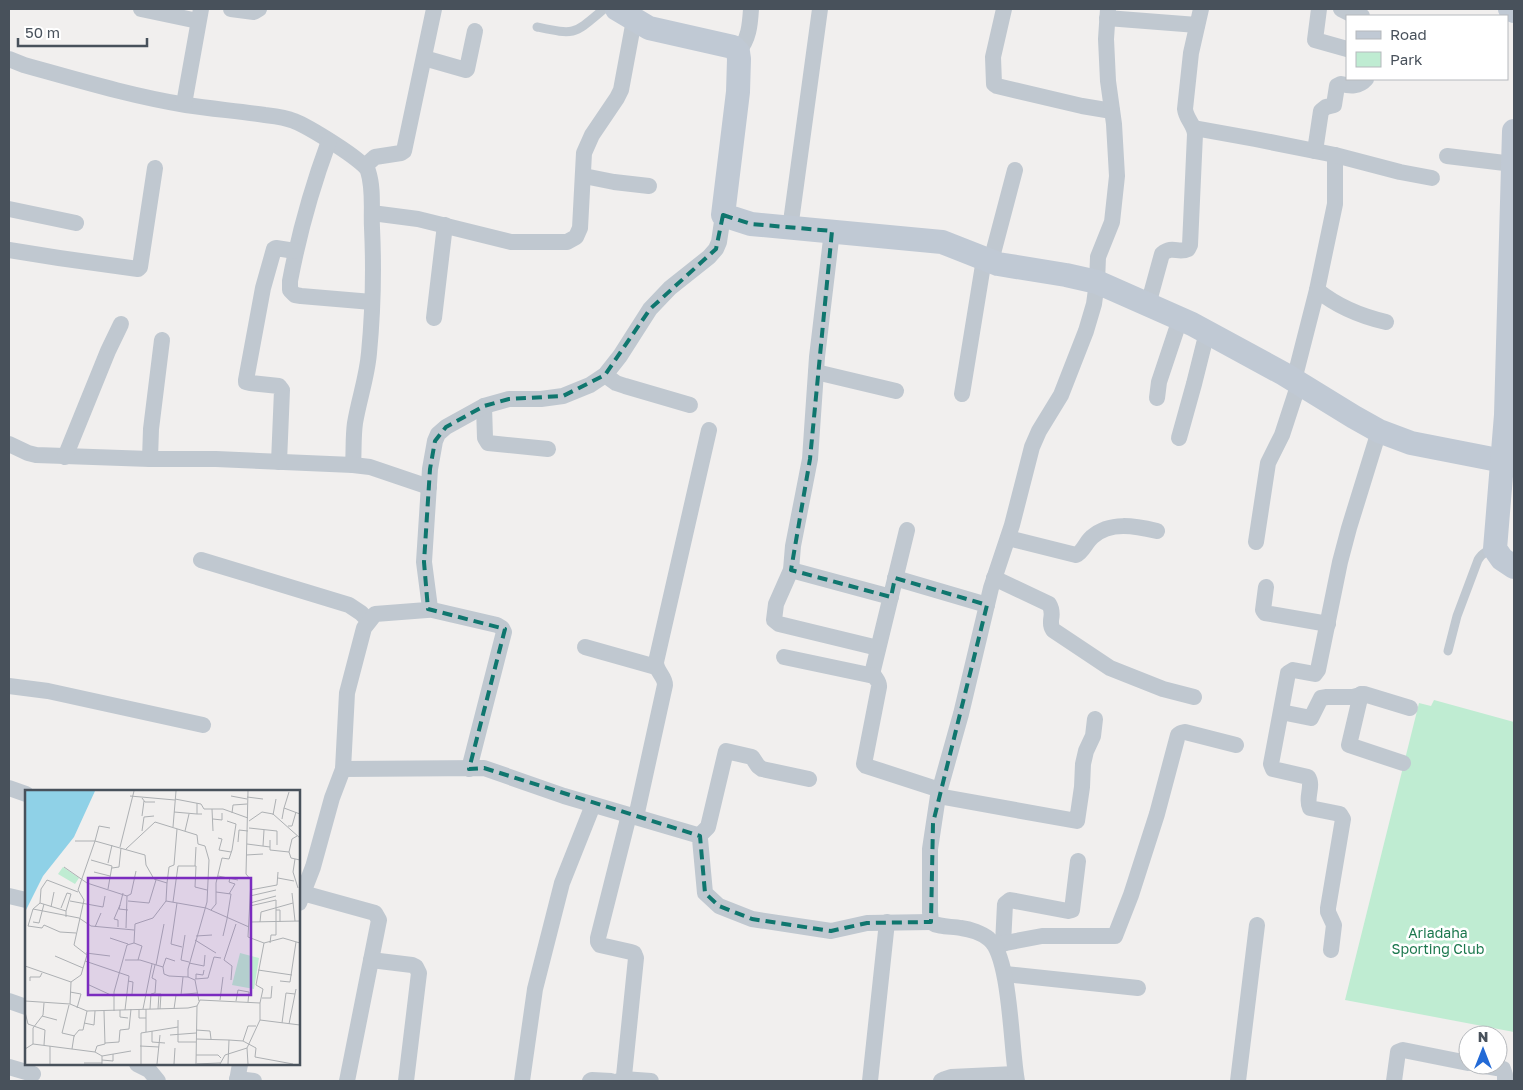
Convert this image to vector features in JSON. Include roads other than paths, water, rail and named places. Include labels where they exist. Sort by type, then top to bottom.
[{"type":"street","points":[[141,9],[199,15],[184,104]]},
{"type":"street","points":[[231,9],[254,12],[259,9]]},
{"type":"street","points":[[366,166],[375,157],[404,151],[434,9]]},
{"type":"street","points":[[738,52],[748,37],[751,9]]},
{"type":"street","points":[[790,229],[820,9]]},
{"type":"street","points":[[1004,9],[993,58],[994,84],[1016,91],[1112,112]]},
{"type":"street","points":[[1148,305],[1162,254],[1172,249],[1185,251],[1188,250],[1190,245],[1194,128],[1186,116],[1185,109],[1191,53],[1201,9]]},
{"type":"street","points":[[1319,9],[1315,40],[1346,49]]},
{"type":"street","points":[[1341,9],[1353,15]]},
{"type":"street","points":[[1510,9],[1514,11]]},
{"type":"street","points":[[372,213],[418,218],[512,242],[570,241],[576,237],[580,228],[584,154],[588,142],[621,90],[626,14],[649,28],[733,47],[738,52],[738,92],[723,215],[719,242],[716,249],[710,257],[670,288],[650,309],[620,356],[605,375],[590,385],[563,396],[509,400],[484,406],[446,427],[438,434],[430,469],[424,562],[430,608],[428,609]]},
{"type":"street","points":[[931,922],[930,849],[939,793],[961,714],[987,605],[1008,538],[1032,447],[1064,386],[1088,325],[1094,304],[1098,257],[1112,222],[1117,176],[1106,39],[1108,14],[1197,25]]},
{"type":"street","points":[[424,58],[466,70],[475,31]]},
{"type":"street","points":[[9,59],[24,65],[130,94],[184,104],[281,117],[313,130],[366,166],[372,213],[372,302],[367,368],[355,429],[353,465]]},
{"type":"street","points":[[1315,151],[1321,112],[1323,109],[1334,105],[1336,86],[1341,84],[1357,85],[1365,80]]},
{"type":"street","points":[[1194,128],[1315,151],[1432,178]]},
{"type":"street","points":[[1514,132],[1510,415],[1503,461],[1507,495],[1496,549],[1502,559],[1514,566]]},
{"type":"street","points":[[329,141],[310,194],[295,251],[290,290],[293,294],[301,296],[372,302]]},
{"type":"street","points":[[1256,542],[1268,463],[1282,435],[1297,381],[1335,204],[1335,156]]},
{"type":"street","points":[[1447,156],[1513,167]]},
{"type":"street","points":[[9,250],[138,269],[155,168]]},
{"type":"street","points":[[962,394],[988,260],[1016,170]]},
{"type":"street","points":[[584,176],[649,186]]},
{"type":"street","points":[[9,209],[76,223]]},
{"type":"street","points":[[723,215],[751,224],[790,229],[832,231],[942,242],[998,264],[1097,282],[1180,318],[1207,332],[1297,381],[1380,431],[1411,443],[1503,461]]},
{"type":"street","points":[[434,318],[445,225]]},
{"type":"street","points":[[832,231],[816,372],[810,459],[793,546],[791,570],[776,604],[774,620],[878,648]]},
{"type":"street","points":[[279,462],[282,390],[279,386],[250,383],[246,382],[246,380],[263,288],[274,249],[295,251]]},
{"type":"street","points":[[1317,290],[1330,301],[1349,311],[1386,322]]},
{"type":"street","points":[[1157,398],[1159,382],[1180,318]]},
{"type":"street","points":[[65,456],[121,324]]},
{"type":"street","points":[[1179,438],[1207,332]]},
{"type":"street","points":[[150,459],[152,421],[162,340]]},
{"type":"street","points":[[816,372],[896,391]]},
{"type":"street","points":[[605,375],[616,383],[690,405]]},
{"type":"street","points":[[484,406],[485,438],[488,444],[548,449]]},
{"type":"street","points":[[656,667],[709,430]]},
{"type":"street","points":[[1332,950],[1334,925],[1328,908],[1343,819],[1340,814],[1310,808],[1308,803],[1311,782],[1308,777],[1271,767],[1288,673],[1293,670],[1316,673],[1340,562],[1380,431]]},
{"type":"street","points":[[9,444],[28,453],[65,456],[353,465],[370,467],[429,487]]},
{"type":"street","points":[[1008,538],[1076,554],[1094,535],[1115,527],[1129,526],[1157,531]]},
{"type":"street","points":[[907,530],[873,670],[879,687],[864,764],[939,793],[1075,822],[1077,821],[1080,803],[1086,751],[1094,736],[1094,719]]},
{"type":"street","points":[[201,560],[342,603],[361,613],[369,621]]},
{"type":"street","points":[[791,570],[890,597]]},
{"type":"street","points":[[895,578],[987,605]]},
{"type":"street","points":[[994,578],[1049,604],[1052,610],[1050,625],[1053,630],[1110,668],[1157,687],[1194,697]]},
{"type":"street","points":[[1266,587],[1264,613],[1328,624]]},
{"type":"street","points":[[347,1081],[379,920],[375,913],[300,896],[313,867],[342,769],[347,693],[364,628],[375,614],[428,609],[497,625],[502,628],[504,632],[469,769]]},
{"type":"street","points":[[585,647],[656,667],[665,680],[632,816],[598,938],[600,945],[631,952],[635,955],[618,1081]]},
{"type":"street","points":[[784,657],[874,676]]},
{"type":"street","points":[[9,686],[48,691],[203,725]]},
{"type":"street","points":[[1281,712],[1312,718],[1321,698],[1361,694],[1410,708]]},
{"type":"street","points":[[1361,694],[1349,745],[1403,763]]},
{"type":"street","points":[[699,836],[705,893],[719,906],[752,920],[831,931],[867,923],[931,922],[935,925],[973,931],[999,944],[1042,936],[1113,936],[1117,934],[1157,814],[1178,735],[1185,732],[1236,744]]},
{"type":"street","points":[[699,836],[708,827],[726,751],[752,757],[762,769],[809,779]]},
{"type":"street","points":[[342,769],[484,768],[564,796],[699,836]]},
{"type":"street","points":[[9,788],[25,794]]},
{"type":"street","points":[[522,1081],[535,989],[557,902],[562,883],[594,805]]},
{"type":"street","points":[[942,1081],[945,1078],[951,1077],[1016,1078],[1005,974],[999,944],[1005,904],[1010,900],[1068,911],[1072,910],[1078,861]]},
{"type":"street","points":[[9,896],[25,900]]},
{"type":"street","points":[[870,1081],[887,922]]},
{"type":"street","points":[[1238,1081],[1257,925]]},
{"type":"street","points":[[371,960],[412,965],[416,967],[419,974],[406,1081]]},
{"type":"street","points":[[1005,974],[1138,988]]},
{"type":"street","points":[[9,1001],[25,1007]]},
{"type":"street","points":[[1394,1081],[1398,1052],[1400,1050],[1458,1061]]},
{"type":"street","points":[[139,1065],[149,1070],[158,1081]]},
{"type":"street","points":[[9,1067],[33,1074]]},
{"type":"street","points":[[238,1075],[254,1081]]},
{"type":"street","points":[[590,1081],[651,1081]]},
{"type":"lane","points":[[537,26],[565,32],[574,31],[581,28],[604,9]]},
{"type":"lane","points":[[1448,650],[1457,616],[1478,560],[1485,551],[1496,549]]},
{"type":"park label","name":"Ariadaha Sporting Club","points":[[1438,940]]}]
